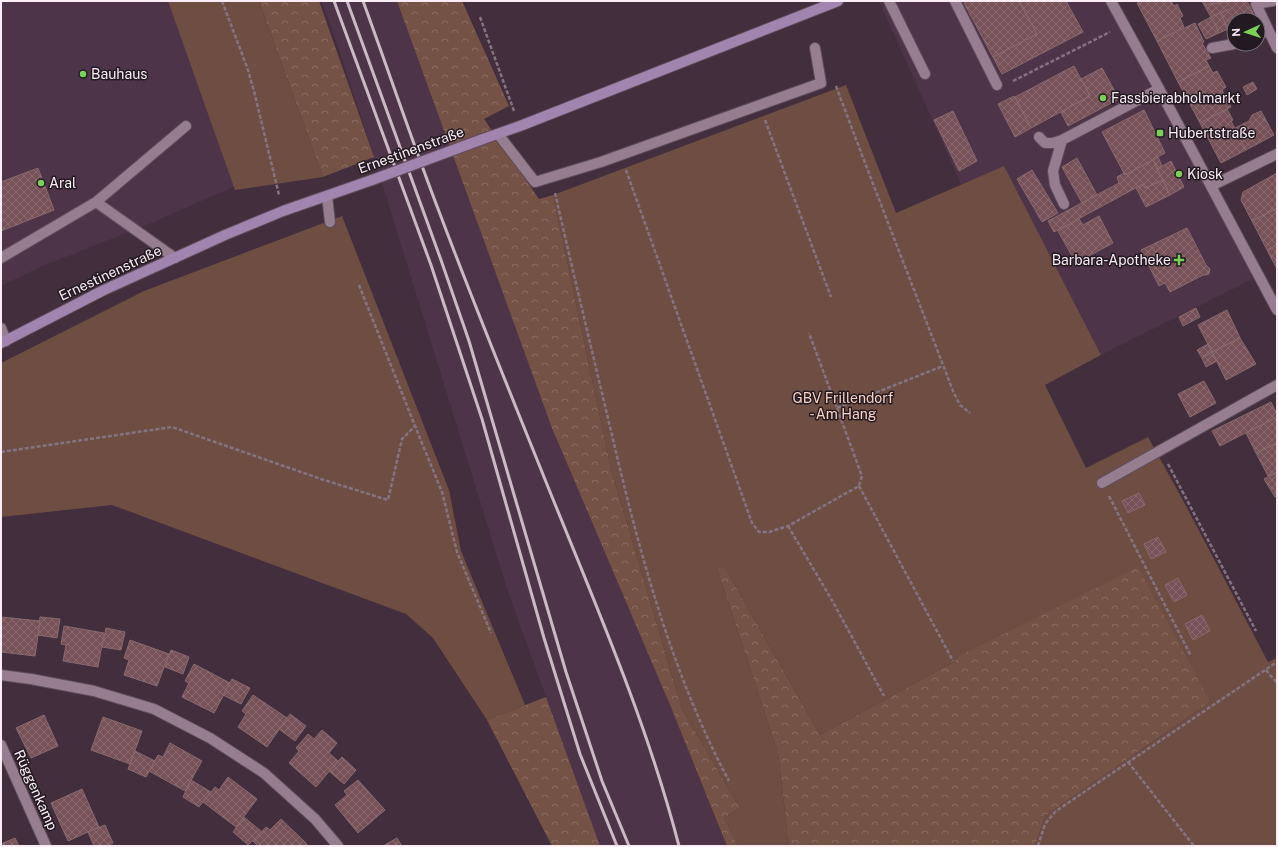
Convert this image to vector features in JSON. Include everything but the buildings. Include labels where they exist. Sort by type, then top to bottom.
[{"type":"main road","name":"Ernestinenstraße","points":[[3,342],[104,290],[225,235],[283,212],[520,126],[838,1]]},
{"type":"street","points":[[889,1],[925,74]]},
{"type":"street","points":[[955,1],[997,85]]},
{"type":"street","points":[[1111,1],[1277,310]]},
{"type":"street","points":[[1273,1],[1256,4],[1277,48]]},
{"type":"street","points":[[1212,48],[1226,45]]},
{"type":"street","points":[[498,134],[535,182],[620,155],[821,83],[815,48]]},
{"type":"street","points":[[1039,137],[1045,143],[1053,143],[1062,140],[1159,89]]},
{"type":"street","points":[[1,258],[96,202],[186,126]]},
{"type":"street","points":[[1062,140],[1053,171],[1055,185],[1064,204]]},
{"type":"street","points":[[1211,186],[1277,154]]},
{"type":"street","points":[[327,196],[330,222]]},
{"type":"street","points":[[96,202],[175,258]]},
{"type":"street","points":[[1,328],[3,342]]},
{"type":"street","points":[[1102,483],[1277,385]]},
{"type":"street","points":[[1,675],[32,679],[94,691],[154,709],[196,730],[264,774],[316,819],[338,846]]},
{"type":"street","name":"Rüggenkamp","points":[[1,745],[46,846]]},
{"type":"path","points":[[222,1],[247,67],[254,91],[283,212]]},
{"type":"path","points":[[480,17],[520,126]]},
{"type":"path","points":[[1017,79],[1124,24]]},
{"type":"path","points":[[821,83],[835,82],[953,391],[960,405],[970,413]]},
{"type":"path","points":[[760,105],[831,297]]},
{"type":"path","points":[[620,155],[752,523],[759,532],[769,532],[788,526],[859,486],[862,476],[809,333]]},
{"type":"path","points":[[551,177],[631,516],[674,658],[711,748],[729,781]]},
{"type":"path","points":[[359,285],[442,492],[457,552],[491,633]]},
{"type":"path","points":[[837,408],[943,366]]},
{"type":"path","points":[[1,452],[172,427],[321,479],[388,500],[402,439],[415,426]]},
{"type":"path","points":[[1161,450],[1256,631]]},
{"type":"path","points":[[1102,483],[1191,656]]},
{"type":"path","points":[[859,486],[953,661]]},
{"type":"path","points":[[788,526],[834,602],[884,696]]},
{"type":"path","points":[[1038,846],[1045,824],[1056,811],[1277,662]]},
{"type":"path","points":[[1266,670],[1277,683]]},
{"type":"path","points":[[1128,762],[1194,846]]},
{"type":"shaded area","points":[[1,1],[174,1],[249,180],[149,224],[38,268],[1,286]]},
{"type":"shaded area","points":[[321,1],[399,1],[670,705],[727,846],[600,846],[508,592],[374,157],[339,49]]},
{"type":"shaded area","points":[[879,1],[1109,1],[1261,275],[1101,355],[1004,167],[961,184]]},
{"type":"green space","points":[[168,1],[259,1],[323,177],[235,190]]},
{"type":"green space","points":[[259,1],[319,1],[374,157],[323,177]]},
{"type":"green space","points":[[397,1],[462,1],[509,106],[484,119],[539,199],[553,195],[611,469],[682,709],[740,808],[724,818],[738,846],[727,846],[670,705],[552,428]]},
{"type":"green space","name":"GBV Frillendorf - Am Hang","points":[[846,85],[896,213],[1004,166],[1101,355],[1045,385],[1086,468],[1148,437],[1268,662],[1277,658],[1277,846],[1035,846],[1045,816],[1210,702],[959,656],[952,663],[820,735],[724,566],[717,568],[778,753],[789,846],[738,846],[724,818],[740,808],[682,709],[611,469],[553,195]]},
{"type":"green space","points":[[342,216],[449,490],[461,551],[525,705],[487,720],[433,638],[406,614],[112,505],[1,517],[1,363],[144,291]]},
{"type":"green space","points":[[724,566],[820,735],[952,663],[959,656],[1138,567],[1210,702],[1045,816],[1035,846],[789,846],[778,753],[717,568]]},
{"type":"green space","points":[[546,697],[600,846],[552,846],[487,720]]},
{"type":"railway","points":[[334,1],[431,265],[482,419],[544,638],[580,754],[617,846]]},
{"type":"railway","points":[[347,1],[469,341],[566,672],[602,781],[629,846]]},
{"type":"railway","points":[[363,1],[452,246],[616,654],[650,749],[679,846]]},
{"type":"place","name":"Bauhaus","points":[[83,74]]},
{"type":"place","name":"Fassbierabholmarkt","points":[[1103,98]]},
{"type":"place","name":"Hubertstraße","points":[[1160,133]]},
{"type":"place","name":"Kiosk","points":[[1179,174]]},
{"type":"place","name":"Aral","points":[[41,183]]},
{"type":"place","name":"Barbara-Apotheke","points":[[1179,260]]}]
